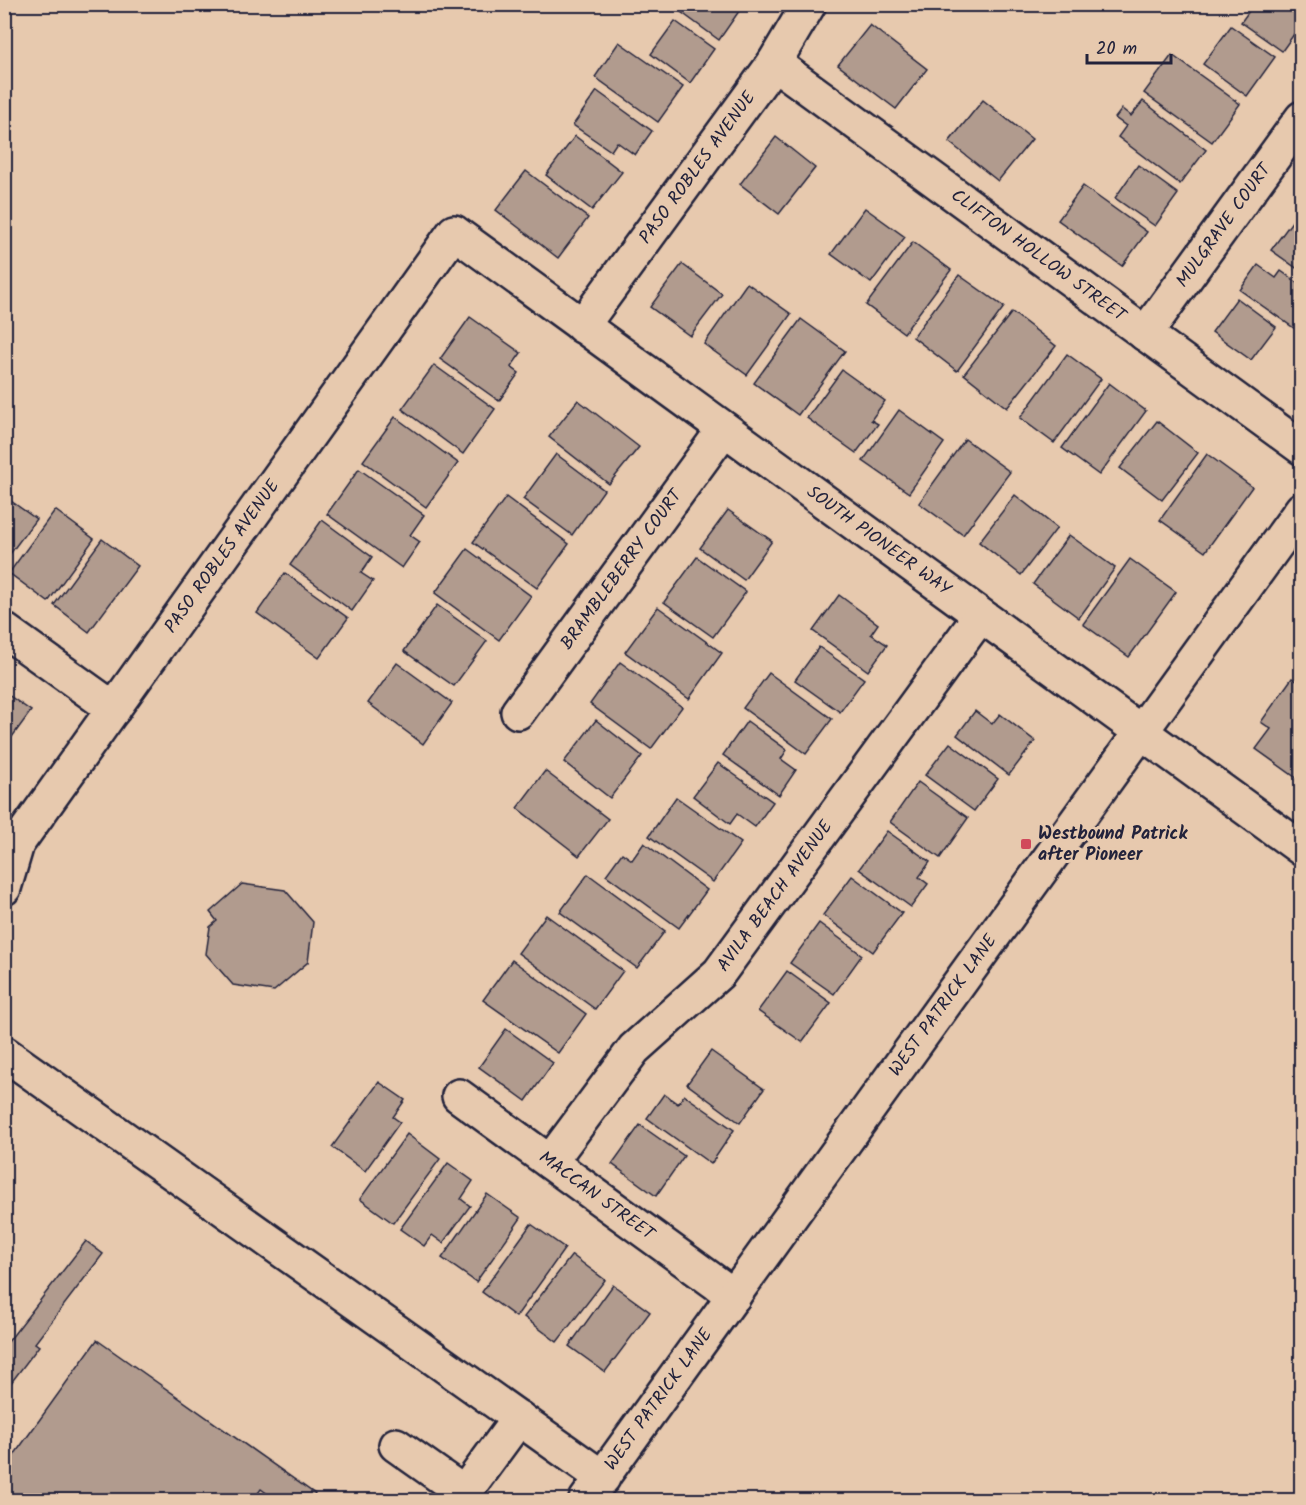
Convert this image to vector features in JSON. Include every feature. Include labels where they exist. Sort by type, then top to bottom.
[{"type":"street","name":"PASO ROBLES AVENUE","points":[[582,326],[774,63],[809,4]]},
{"type":"street","name":"CLIFTON HOLLOW STREET","points":[[774,63],[1302,448]]},
{"type":"street","name":"MULGRAVE COURT","points":[[1145,334],[1302,118]]},
{"type":"street","name":"PASO ROBLES AVENUE","points":[[4,888],[17,844],[454,232]]},
{"type":"street","name":"SOUTH PIONEER WAY","points":[[454,232],[1302,849]]},
{"type":"street","name":"BRAMBLEBERRY COURT","points":[[518,712],[724,429]]},
{"type":"street","name":"WEST PATRICK LANE","points":[[594,1489],[1302,509]]},
{"type":"street","name":"AVILA BEACH AVENUE","points":[[550,1162],[634,1049],[719,973],[980,615]]},
{"type":"street","points":[[4,630],[114,709]]},
{"type":"street","points":[[4,1053],[519,1418],[594,1489]]},
{"type":"street","name":"MACCAN STREET","points":[[459,1096],[734,1296]]},
{"type":"street","points":[[396,1445],[462,1497],[519,1418]]},
{"type":"building","points":[[670,4],[744,4],[719,40]]},
{"type":"building","points":[[1254,4],[1288,4],[1302,14],[1302,23],[1282,51],[1241,22]]},
{"type":"building","points":[[675,21],[714,49],[690,83],[651,54]]},
{"type":"building","points":[[870,25],[927,69],[896,109],[838,65]]},
{"type":"building","points":[[1231,26],[1275,57],[1247,96],[1203,64]]},
{"type":"building","points":[[619,42],[683,87],[658,122],[595,77]]},
{"type":"building","points":[[1172,55],[1240,104],[1212,142],[1144,93]]},
{"type":"building","points":[[597,91],[652,131],[635,155],[617,142],[611,151],[573,125]]},
{"type":"building","points":[[983,100],[1032,139],[998,181],[949,142]]},
{"type":"building","points":[[1143,101],[1206,150],[1180,184],[1118,137],[1126,126],[1115,118],[1122,109],[1131,116]]},
{"type":"building","points":[[575,136],[622,172],[592,210],[546,175]]},
{"type":"building","points":[[776,137],[815,168],[779,214],[740,184]]},
{"type":"building","points":[[1138,165],[1178,194],[1155,226],[1115,198]]},
{"type":"building","points":[[526,171],[588,218],[558,258],[496,210]]},
{"type":"building","points":[[1083,186],[1147,232],[1122,266],[1058,220]]},
{"type":"building","points":[[865,208],[905,237],[871,283],[831,254]]},
{"type":"building","points":[[1296,216],[1302,220],[1302,272],[1271,250]]},
{"type":"building","points":[[913,242],[951,270],[904,333],[866,305]]},
{"type":"building","points":[[682,264],[722,294],[690,336],[650,307]]},
{"type":"building","points":[[1258,265],[1276,278],[1281,271],[1302,286],[1302,326],[1298,331],[1240,290]]},
{"type":"building","points":[[959,275],[1004,307],[957,371],[913,337]]},
{"type":"building","points":[[747,283],[791,314],[747,375],[704,344]]},
{"type":"building","points":[[1237,298],[1276,327],[1251,360],[1212,332]]},
{"type":"building","points":[[1012,312],[1056,346],[1007,408],[964,374]]},
{"type":"building","points":[[470,317],[521,353],[511,367],[519,373],[499,401],[440,359]]},
{"type":"building","points":[[801,319],[845,351],[798,415],[754,383]]},
{"type":"building","points":[[1067,354],[1101,379],[1054,443],[1020,418]]},
{"type":"building","points":[[434,365],[495,409],[463,454],[402,409]]},
{"type":"building","points":[[842,370],[885,401],[871,420],[878,424],[856,453],[807,418]]},
{"type":"building","points":[[1109,383],[1146,411],[1099,475],[1062,448]]},
{"type":"building","points":[[578,400],[639,447],[609,484],[549,437]]},
{"type":"building","points":[[899,410],[944,443],[909,493],[863,461]]},
{"type":"building","points":[[395,417],[458,463],[426,507],[363,461]]},
{"type":"building","points":[[1157,421],[1198,453],[1162,500],[1120,468]]},
{"type":"building","points":[[965,439],[1010,472],[963,535],[919,503]]},
{"type":"building","points":[[556,454],[604,490],[572,535],[523,499]]},
{"type":"building","points":[[1207,454],[1252,487],[1205,552],[1160,520]]},
{"type":"building","points":[[359,469],[424,515],[410,535],[420,542],[402,568],[327,514]]},
{"type":"building","points":[[1015,495],[1057,528],[1021,575],[979,542]]},
{"type":"building","points":[[4,496],[36,519],[4,562]]},
{"type":"building","points":[[506,497],[569,544],[537,588],[473,542]]},
{"type":"building","points":[[55,510],[94,539],[48,602],[9,573]]},
{"type":"building","points":[[728,510],[772,541],[744,580],[700,548]]},
{"type":"building","points":[[322,520],[372,557],[361,573],[373,581],[352,611],[290,565]]},
{"type":"building","points":[[1069,535],[1115,568],[1079,618],[1033,584]]},
{"type":"building","points":[[102,539],[138,566],[89,632],[54,605]]},
{"type":"building","points":[[467,549],[531,596],[499,640],[435,593]]},
{"type":"building","points":[[697,557],[746,592],[713,637],[664,602]]},
{"type":"building","points":[[1130,559],[1176,592],[1129,657],[1083,624]]},
{"type":"building","points":[[285,573],[348,618],[319,658],[257,613]]},
{"type":"building","points":[[839,595],[878,624],[871,634],[887,645],[868,671],[813,631]]},
{"type":"building","points":[[437,605],[487,641],[454,686],[404,651]]},
{"type":"building","points":[[658,607],[722,653],[689,699],[625,652]]},
{"type":"building","points":[[819,647],[864,679],[840,712],[795,680]]},
{"type":"building","points":[[620,662],[682,707],[651,749],[590,704]]},
{"type":"building","points":[[397,663],[452,703],[423,744],[368,703]]},
{"type":"building","points":[[769,673],[832,719],[806,754],[743,708]]},
{"type":"building","points":[[1292,678],[1302,684],[1302,782],[1256,749],[1271,729],[1261,722]]},
{"type":"building","points":[[4,692],[31,711],[4,748]]},
{"type":"building","points":[[975,711],[992,724],[1000,714],[1035,741],[1009,775],[957,735]]},
{"type":"building","points":[[596,720],[642,756],[610,798],[564,762]]},
{"type":"building","points":[[747,721],[787,750],[781,759],[796,770],[779,795],[723,755]]},
{"type":"building","points":[[950,743],[998,779],[974,811],[925,775]]},
{"type":"building","points":[[718,763],[773,802],[755,827],[737,814],[730,824],[693,796]]},
{"type":"building","points":[[545,771],[608,819],[579,856],[517,808]]},
{"type":"building","points":[[918,782],[968,818],[940,858],[890,822]]},
{"type":"building","points":[[676,797],[741,843],[713,882],[649,836]]},
{"type":"building","points":[[887,831],[930,862],[919,877],[928,884],[911,907],[859,869]]},
{"type":"building","points":[[644,843],[707,890],[679,928],[606,875],[622,853],[632,860]]},
{"type":"building","points":[[588,874],[665,931],[637,968],[560,912]]},
{"type":"building","points":[[852,876],[902,913],[873,952],[823,915]]},
{"type":"building","points":[[242,884],[285,890],[313,922],[308,962],[274,991],[233,985],[206,954],[210,927],[217,921],[210,912]]},
{"type":"building","points":[[546,915],[623,971],[595,1009],[518,953]]},
{"type":"building","points":[[819,923],[862,955],[834,994],[790,963]]},
{"type":"building","points":[[512,960],[586,1014],[558,1053],[483,1000]]},
{"type":"building","points":[[787,971],[831,1003],[802,1042],[758,1011]]},
{"type":"building","points":[[506,1029],[553,1063],[526,1101],[479,1067]]},
{"type":"building","points":[[711,1051],[764,1089],[740,1123],[687,1084]]},
{"type":"building","points":[[379,1082],[405,1100],[393,1117],[400,1122],[365,1171],[332,1147]]},
{"type":"building","points":[[664,1094],[678,1104],[684,1095],[734,1130],[711,1164],[647,1118]]},
{"type":"building","points":[[640,1125],[684,1156],[656,1196],[612,1164]]},
{"type":"building","points":[[407,1134],[440,1159],[393,1223],[360,1199]]},
{"type":"building","points":[[448,1163],[473,1181],[461,1199],[470,1206],[443,1243],[432,1235],[424,1246],[400,1229]]},
{"type":"building","points":[[487,1194],[521,1218],[476,1282],[442,1258]]},
{"type":"building","points":[[531,1224],[565,1248],[516,1317],[482,1292]]},
{"type":"building","points":[[86,1241],[103,1254],[35,1343],[39,1346],[4,1392],[4,1347]]},
{"type":"building","points":[[572,1255],[605,1280],[557,1342],[524,1317]]},
{"type":"building","points":[[613,1285],[650,1312],[605,1372],[569,1346]]},
{"type":"building","points":[[97,1340],[315,1494],[311,1500],[276,1500],[261,1489],[253,1500],[4,1500],[4,1469]]},
{"type":"place","name":"Westbound Patrick after Pioneer","points":[[1026,844]]}]
